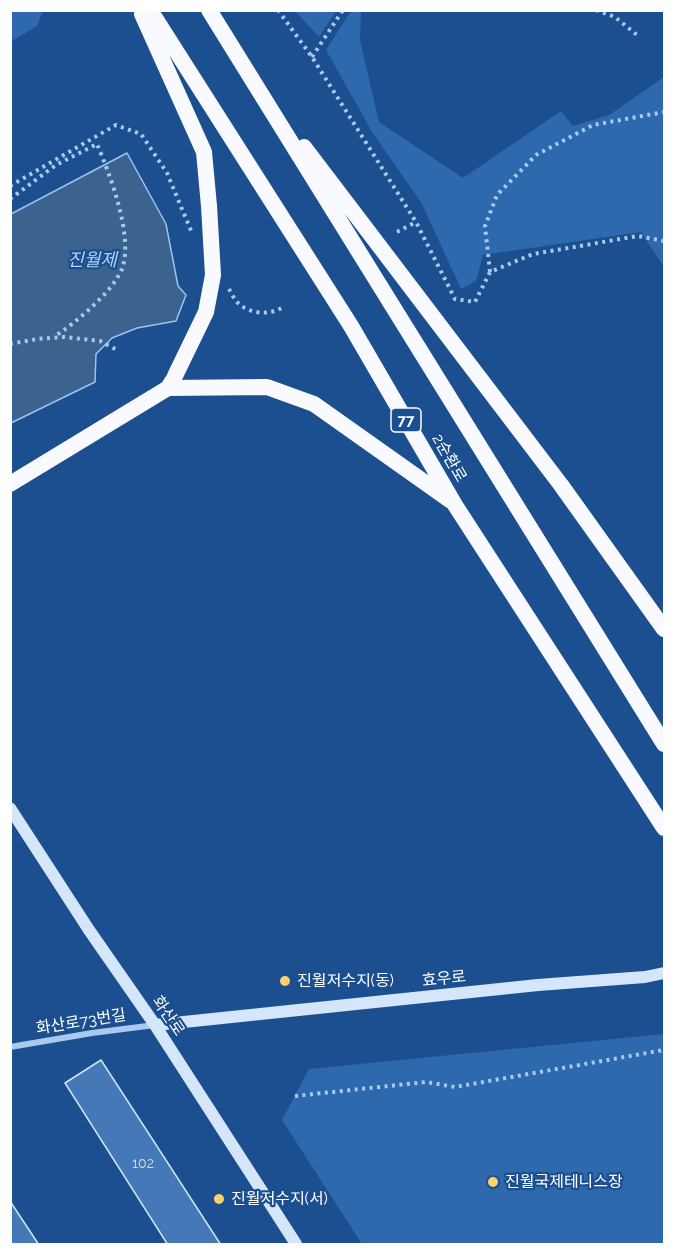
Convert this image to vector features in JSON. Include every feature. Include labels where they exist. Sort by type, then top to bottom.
[{"type":"highway","points":[[10,484],[171,382],[206,312],[213,275],[204,152],[141,10]]},
{"type":"highway","name":"2순환로","points":[[150,10],[351,326],[455,505],[664,828]]},
{"type":"highway","name":"2순환로","points":[[209,10],[664,744]]},
{"type":"highway","points":[[249,76],[554,476],[664,629]]},
{"type":"highway","points":[[171,382],[267,387],[314,404],[455,505]]},
{"type":"main road","name":"화산로","points":[[10,808],[89,930],[155,1025],[296,1245]]},
{"type":"main road","name":"효우로","points":[[155,1025],[538,985],[645,977],[664,973]]},
{"type":"street","name":"화산로73번길","points":[[10,1047],[155,1025]]},
{"type":"path","points":[[278,10],[312,57],[416,222],[455,299],[475,302],[490,272],[485,226],[497,195],[536,155],[593,125],[664,112]]},
{"type":"path","points":[[312,57],[343,10]]},
{"type":"path","points":[[596,10],[615,17],[637,35]]},
{"type":"path","points":[[10,186],[116,125],[141,134],[167,173],[195,238]]},
{"type":"path","points":[[10,199],[56,165],[97,144],[115,191],[125,252],[121,270],[102,297],[73,324],[54,337]]},
{"type":"path","points":[[397,232],[416,222]]},
{"type":"path","points":[[490,272],[533,254],[638,236],[664,241]]},
{"type":"path","points":[[226,285],[239,304],[261,314],[277,311],[285,306]]},
{"type":"path","points":[[10,344],[54,337],[100,340],[117,350]]},
{"type":"path","points":[[295,1096],[426,1082],[455,1087],[664,1050]]},
{"type":"shaded area","points":[[11,10],[43,11],[37,26],[11,42]]},
{"type":"shaded area","points":[[295,11],[336,11],[319,37]]},
{"type":"shaded area","points":[[351,11],[361,11],[360,40],[379,122],[463,178],[561,111],[573,126],[609,115],[664,77],[664,267],[641,232],[483,255],[476,281],[461,289],[422,204],[372,132],[326,50]]},
{"type":"shaded area","name":"진월국제테니스장","points":[[664,1034],[664,1244],[362,1244],[282,1120],[309,1069]]},
{"type":"water","name":"진월제","points":[[127,153],[166,224],[178,286],[186,295],[176,321],[137,328],[112,338],[96,354],[95,382],[11,423],[11,214]]},
{"type":"building","points":[[101,1060],[221,1245],[168,1245],[65,1083]]},
{"type":"building","points":[[10,1201],[39,1245],[10,1245]]},
{"type":"place","name":"진월저수지(동)","points":[[285,981]]},
{"type":"place","name":"진월국제테니스장","points":[[493,1182]]},
{"type":"place","name":"진월저수지(서)","points":[[219,1199]]}]
